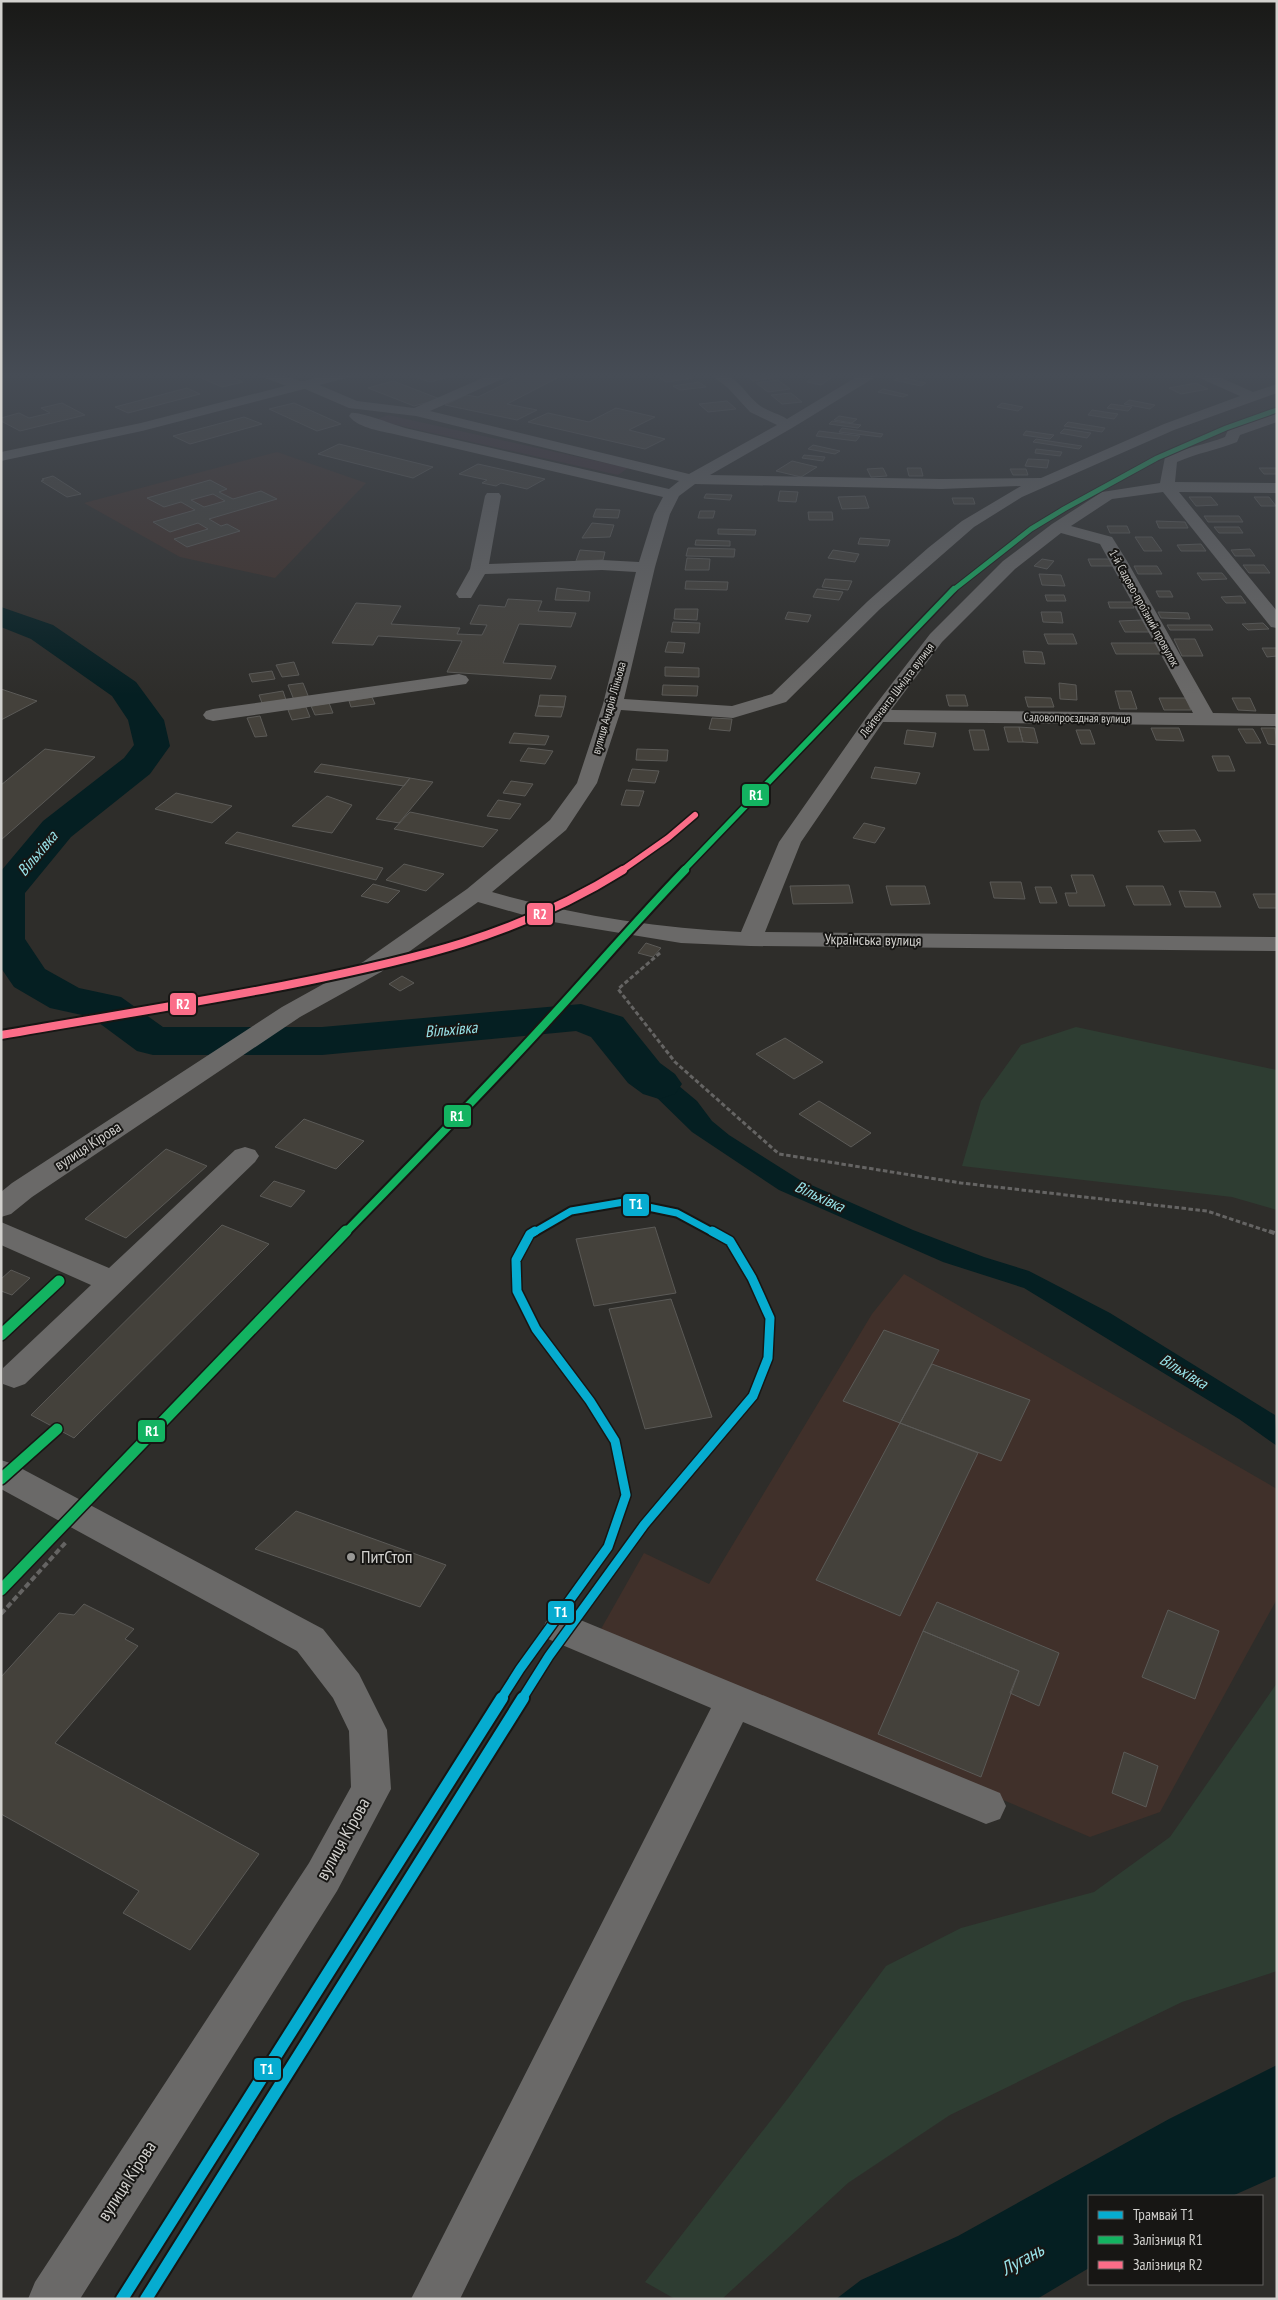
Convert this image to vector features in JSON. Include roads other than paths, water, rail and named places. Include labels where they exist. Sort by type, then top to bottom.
[{"type":"street","points":[[612,480],[672,494]]},
{"type":"street","name":"вулиця Андрія Ліньова","points":[[291,1012],[372,967],[475,894],[558,825],[587,783],[613,704],[646,567],[662,514],[672,494],[690,480]]},
{"type":"street","points":[[758,480],[941,484],[1046,481]]},
{"type":"street","points":[[1168,480],[1168,487],[1277,623]]},
{"type":"street","points":[[613,704],[733,712],[779,698],[874,605],[968,524],[1016,494],[1046,481]]},
{"type":"street","points":[[1168,487],[1277,488]]},
{"type":"street","name":"Лейтенанта Шмідта вулиця","points":[[750,939],[790,842],[877,716],[936,638],[1009,565],[1058,527],[1108,496],[1168,487]]},
{"type":"street","points":[[465,594],[479,569],[493,496]]},
{"type":"street","name":"1-й Садово-проїзний провулок","points":[[1058,527],[1106,541],[1119,560],[1206,719]]},
{"type":"street","points":[[479,569],[602,565],[646,567]]},
{"type":"street","points":[[213,715],[459,680]]},
{"type":"street","name":"Садовопроєздная вулиця","points":[[877,716],[1277,720]]},
{"type":"street","name":"Українська вулиця","points":[[475,894],[541,913],[681,936],[750,939],[1277,944]]},
{"type":"street","name":"вулиця Кірова","points":[[1,1207],[12,1185],[178,1087],[291,1012]]},
{"type":"street","points":[[14,1376],[245,1156]]},
{"type":"street","points":[[1,1232],[28,1246],[113,1282]]},
{"type":"street","name":"вулиця Кірова","points":[[1,1473],[88,1518],[310,1640],[346,1686],[368,1730],[371,1789],[323,1877],[52,2299]]},
{"type":"street","points":[[561,1628],[986,1806]]},
{"type":"street","points":[[435,2299],[734,1701]]},
{"type":"water","points":[[623,1035],[637,1057],[667,1076],[697,1101],[712,1121],[729,1135],[800,1180],[913,1230],[984,1257],[1029,1271],[1110,1313],[1275,1415],[1277,1446],[1239,1419],[1024,1288],[943,1262],[779,1190],[692,1132],[609,1051],[600,1038]]},
{"type":"water","name":"Лугань","points":[[1277,2065],[1277,2176],[1234,2195],[1088,2195],[1088,2269],[1037,2299],[836,2299],[861,2280],[958,2236],[1169,2119]]},
{"type":"waterway","name":"Вільхівка","points":[[1,616],[42,632],[124,689],[146,720],[152,746],[137,766],[57,829],[5,892],[4,939],[29,978],[66,999],[105,1006],[153,1041],[322,1041],[581,1017],[607,1027],[644,1073],[659,1084]]},
{"type":"tram line","name":"T1","points":[[122,2299],[520,1669],[608,1547],[626,1495],[615,1441],[590,1401],[536,1329],[517,1291],[516,1260],[530,1234],[571,1211],[624,1202],[677,1213],[730,1241],[752,1278],[770,1318],[768,1358],[753,1396],[644,1525],[549,1656],[146,2299]]},
{"type":"rail line","name":"R1","points":[[1,1590],[146,1437],[513,1059],[573,994],[630,927],[927,615],[955,588],[1031,529],[1116,480]]},
{"type":"rail line","name":"R2","points":[[1,1035],[272,988],[389,964],[436,952],[504,929],[573,898],[639,860],[695,815]]},
{"type":"rail line","name":"R1","points":[[1,1335],[59,1281]]},
{"type":"rail line","name":"R1","points":[[1,1479],[57,1429]]},
{"type":"place","name":"ПитСтоп","points":[[351,1557]]}]
